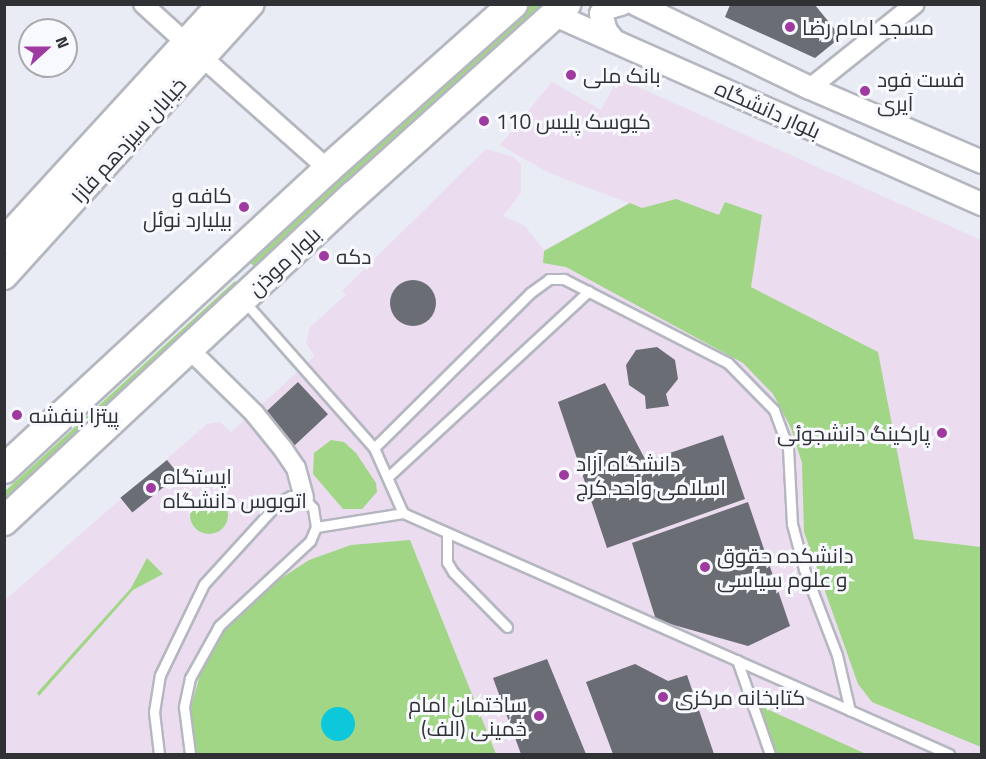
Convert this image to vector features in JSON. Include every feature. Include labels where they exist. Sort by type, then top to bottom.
[{"type":"main road","name":"خیابان سیزدهم فاز۱","points":[[4,276],[194,50],[221,4]]},
{"type":"main road","name":"خیابان سیزدهم فاز۱","points":[[4,241],[194,50],[251,4]]},
{"type":"main road","name":"بلوار موذن","points":[[4,469],[328,169],[513,4]]},
{"type":"main road","name":"بلوار موذن","points":[[4,521],[560,10]]},
{"type":"street","points":[[143,4],[328,169]]},
{"type":"street","points":[[615,41],[606,31],[601,14],[606,8],[621,4]]},
{"type":"street","name":"بلوار دانشگاه","points":[[636,4],[810,88],[981,162]]},
{"type":"street","points":[[810,88],[915,4]]},
{"type":"street","name":"بلوار دانشگاه","points":[[560,10],[615,41],[981,204]]},
{"type":"street","points":[[190,350],[254,412],[283,449],[296,468],[304,498]]},
{"type":"lane","points":[[374,448],[530,293],[549,279],[564,279],[728,363],[774,410],[788,448],[792,524],[804,569],[837,655],[850,711]]},
{"type":"lane","points":[[389,476],[589,291]]},
{"type":"lane","points":[[243,299],[374,448],[389,476],[403,513]]},
{"type":"lane","points":[[159,754],[154,712],[160,675],[204,584],[279,502],[291,496],[304,498],[313,508],[316,527],[310,541],[219,626],[202,651],[190,678],[184,706],[190,754]]},
{"type":"lane","points":[[316,527],[403,513],[949,754]]},
{"type":"lane","points":[[447,532],[447,562],[453,572],[507,627]]},
{"type":"lane","points":[[737,660],[770,754]]},
{"type":"shaded area","name":"دانشگاه آزاد اسلامی واحد کرج","points":[[618,78],[981,240],[981,754],[5,754],[5,600],[207,424],[220,422],[231,432],[315,356],[306,343],[310,327],[346,295],[342,291],[486,149],[513,157],[521,164],[521,193],[503,216],[525,226],[544,250],[629,203],[549,173],[500,145],[552,82],[601,110]]},
{"type":"green space","points":[[527,5],[555,5],[260,273],[245,257]]},
{"type":"green space","points":[[676,199],[719,215],[725,202],[762,215],[751,287],[878,352],[914,539],[981,547],[981,747],[872,702],[858,684],[804,532],[802,463],[791,428],[773,394],[743,363],[566,267],[543,263],[544,251],[630,203],[642,208]]},
{"type":"green space","points":[[235,281],[243,290],[5,503],[4,492]]},
{"type":"green space","points":[[331,440],[344,442],[356,453],[376,483],[377,492],[362,509],[343,509],[313,474],[314,453]]},
{"type":"green space","points":[[209,496],[222,502],[228,515],[222,528],[209,534],[196,528],[190,515],[196,502]]},
{"type":"green space","points":[[410,540],[496,754],[195,754],[191,707],[205,657],[218,632],[250,599],[309,560],[351,545]]},
{"type":"green space","points":[[147,558],[163,574],[133,590],[39,696],[37,693],[131,588]]},
{"type":"green space","points":[[758,705],[866,754],[777,754]]},
{"type":"water","points":[[338,707],[350,712],[355,724],[350,736],[338,741],[326,736],[321,724],[326,712]]},
{"type":"building","name":"مسجد امام رضا","points":[[730,5],[815,5],[841,37],[815,58],[725,17]]},
{"type":"building","points":[[413,280],[429,287],[436,303],[429,319],[413,326],[397,319],[390,303],[397,287]]},
{"type":"building","points":[[657,347],[675,360],[678,379],[666,394],[669,406],[646,409],[645,396],[629,385],[626,365],[636,350]]},
{"type":"building","points":[[298,382],[328,414],[294,446],[264,414]]},
{"type":"building","points":[[605,383],[646,461],[723,435],[745,499],[607,548],[558,402]]},
{"type":"building","name":"ایستگاه اتوبوس دانشگاه","points":[[167,460],[179,475],[132,513],[120,498]]},
{"type":"building","name":"دانشکده حقوق و علوم سیاسی","points":[[748,502],[790,626],[748,646],[656,620],[632,543]]},
{"type":"building","name":"ساختمان امام خمینی (الف)","points":[[547,659],[586,754],[521,754],[493,678]]},
{"type":"building","points":[[635,664],[668,681],[687,675],[714,754],[613,754],[586,682]]},
{"type":"place","name":"مسجد امام رضا","points":[[790,27]]},
{"type":"place","name":"بانک ملی","points":[[571,75]]},
{"type":"place","name":"فست فود آیری","points":[[865,91]]},
{"type":"place","name":"کیوسک پلیس 110","points":[[484,121]]},
{"type":"place","name":"کافه و بیلیارد نوئل","points":[[244,207]]},
{"type":"place","name":"دکه","points":[[324,256]]},
{"type":"place","name":"پیتزا بنفشه","points":[[17,415]]},
{"type":"place","name":"پارکینگ دانشجوئی","points":[[942,433]]},
{"type":"place","name":"دانشگاه آزاد اسلامی واحد کرج","points":[[564,475]]},
{"type":"place","name":"ایستگاه اتوبوس دانشگاه","points":[[151,488]]},
{"type":"place","name":"دانشکده حقوق و علوم سیاسی","points":[[705,567]]},
{"type":"place","name":"کتابخانه مرکزی","points":[[663,697]]},
{"type":"place","name":"ساختمان امام خمینی (الف)","points":[[539,716]]}]
